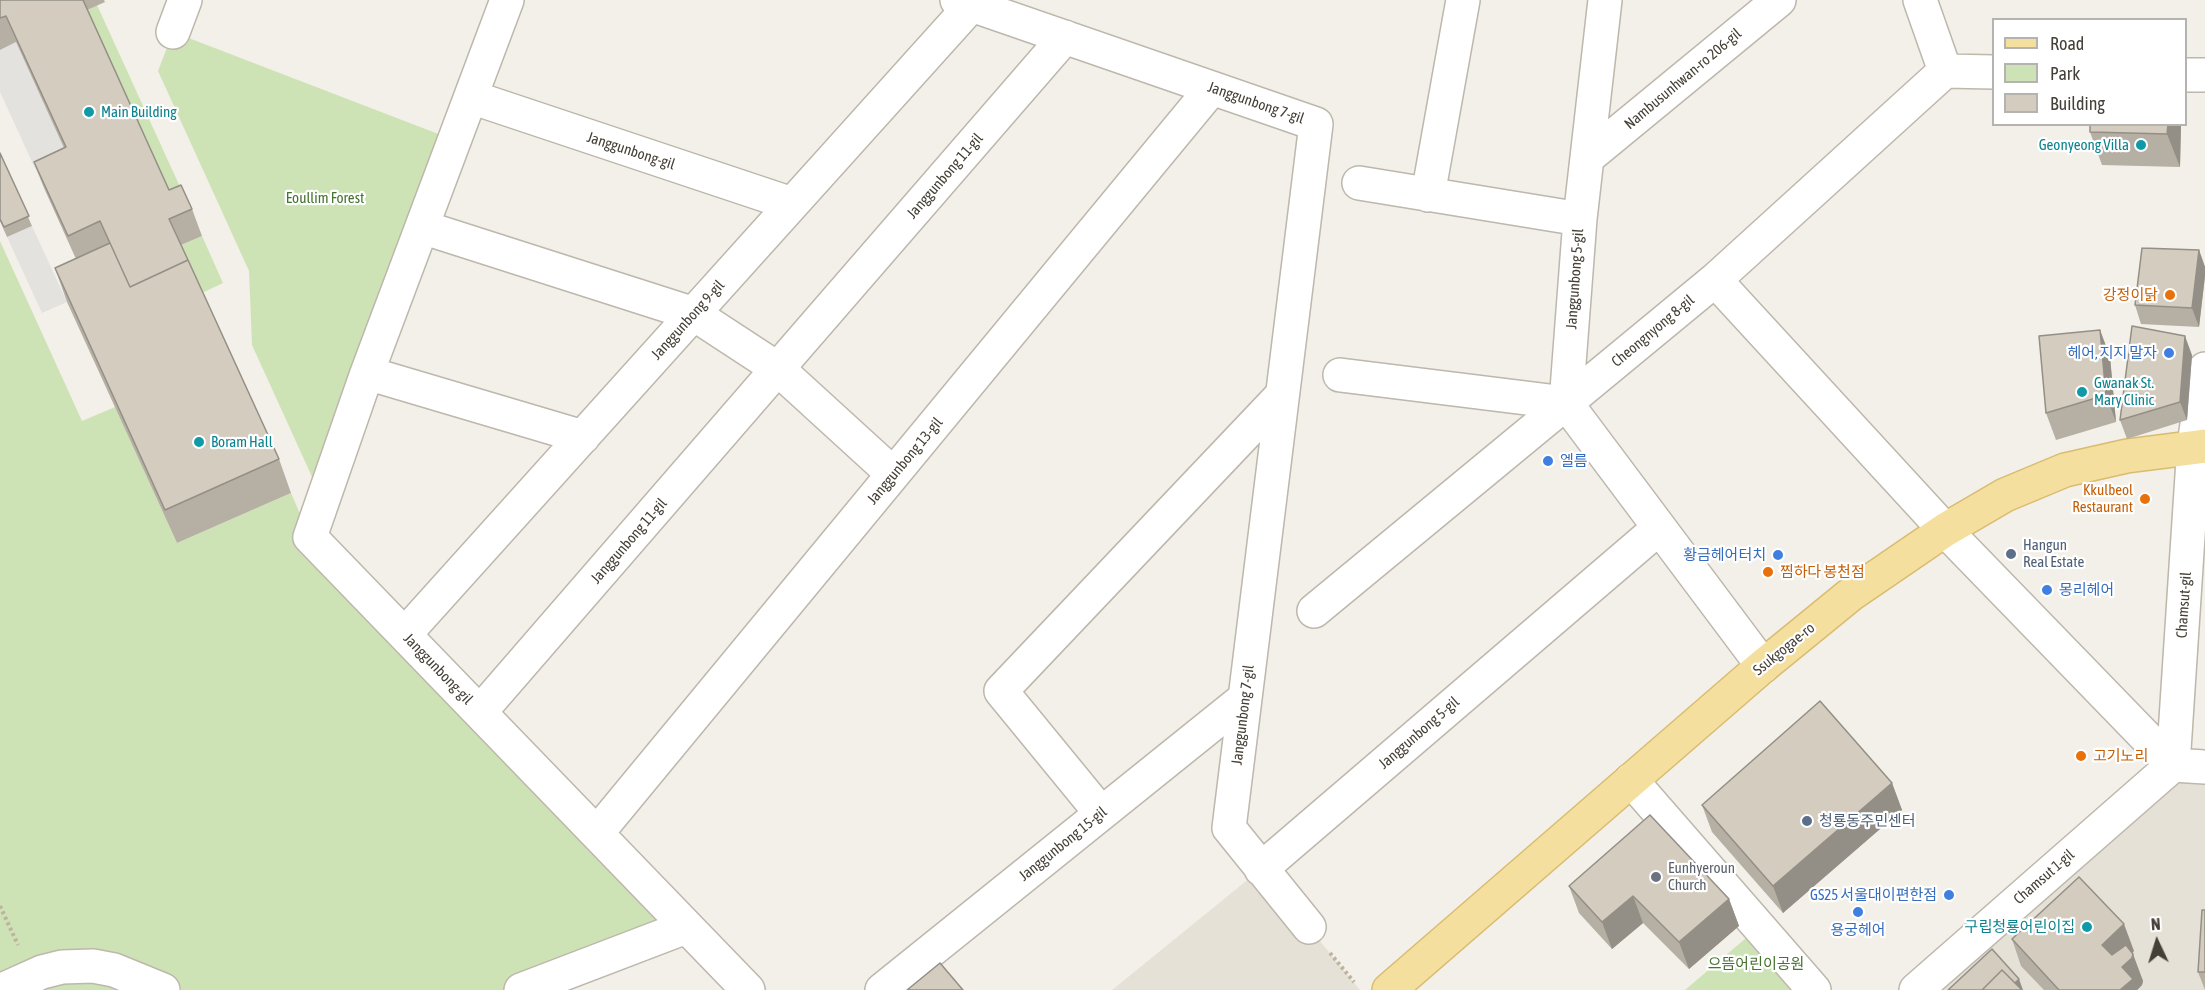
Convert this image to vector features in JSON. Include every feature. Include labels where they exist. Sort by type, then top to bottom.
[{"type":"main road","name":"Ssukgogae-ro","points":[[1389,990],[1763,666],[1850,595],[1945,530],[2006,495],[2065,470],[2127,456],[2200,445]]},
{"type":"street","points":[[173,32],[185,0]]},
{"type":"street","name":"Janggunbong-gil","points":[[507,0],[367,373],[310,537],[748,990]]},
{"type":"street","points":[[1428,195],[1463,0]]},
{"type":"street","name":"Janggunbong 5-gil","points":[[1566,403],[1580,219],[1605,0]]},
{"type":"street","name":"Nambusunhwan-ro 206-gil","points":[[1587,158],[1779,0]]},
{"type":"street","points":[[1920,0],[1945,71],[1992,72]]},
{"type":"street","name":"Janggunbong 7-gil","points":[[968,2],[1316,124],[1228,828],[1309,927]]},
{"type":"street","name":"Janggunbong 9-gil","points":[[405,634],[792,204],[968,2]]},
{"type":"street","name":"Janggunbong 11-gil","points":[[480,712],[1065,37]]},
{"type":"street","name":"Cheongnyong 8-gil","points":[[1314,611],[1715,280],[1945,71]]},
{"type":"street","points":[[2187,75],[2205,75]]},
{"type":"street","name":"Janggunbong 13-gil","points":[[597,833],[1212,88]]},
{"type":"street","name":"Janggunbong-gil","points":[[471,98],[792,204]]},
{"type":"street","points":[[1359,183],[1580,219]]},
{"type":"street","points":[[422,227],[694,314],[778,369],[893,474]]},
{"type":"street","points":[[1715,280],[1945,530],[2189,766]]},
{"type":"street","name":"Chamsut-gil","points":[[2189,766],[2200,445],[2205,369]]},
{"type":"street","points":[[367,373],[583,437]]},
{"type":"street","points":[[1340,375],[1566,403],[1763,666]]},
{"type":"street","points":[[1101,813],[1001,691],[1282,395]]},
{"type":"street","name":"Janggunbong 5-gil","points":[[1262,869],[1659,528]]},
{"type":"street","name":"Janggunbong 15-gil","points":[[882,990],[1245,698]]},
{"type":"street","name":"Chamsut 1-gil","points":[[1916,990],[2189,766]]},
{"type":"street","points":[[1631,780],[1814,990]]},
{"type":"street","points":[[521,990],[686,927]]},
{"type":"street","points":[[3,990],[42,972],[62,967],[93,966],[114,970],[163,990]]},
{"type":"path","points":[[1309,927],[1360,990]]},
{"type":"shaded area","points":[[16,42],[76,174],[44,188],[0,92],[0,50]]},
{"type":"shaded area","points":[[32,226],[67,302],[42,313],[7,237]]},
{"type":"shaded area","points":[[2173,765],[2205,767],[2205,990],[1916,990]]},
{"type":"shaded area","points":[[1261,869],[1360,990],[1112,990]]},
{"type":"green space","points":[[97,5],[191,211],[179,217],[85,11]]},
{"type":"green space","name":"Eoullim Forest","points":[[173,32],[454,140],[323,501],[252,345],[249,271],[158,71]]},
{"type":"green space","points":[[202,236],[223,283],[200,294],[179,246]]},
{"type":"green space","points":[[0,241],[82,421],[115,407],[177,543],[291,493],[310,537],[686,927],[521,990],[0,990]]},
{"type":"green space","name":"으뜸어린이공원","points":[[1759,927],[1814,990],[1685,990]]},
{"type":"building","name":"Main Building","points":[[0,0],[83,0],[169,190],[181,185],[192,209],[169,219],[188,260],[130,287],[100,221],[68,236],[34,162],[66,147],[6,16],[0,18]]},
{"type":"building","points":[[2090,126],[2168,126],[2167,134],[2090,132]]},
{"type":"building","points":[[0,153],[29,216],[4,227],[0,219]]},
{"type":"building","name":"Boram Hall","points":[[110,243],[130,287],[188,260],[279,459],[165,510],[55,268]]},
{"type":"building","points":[[2142,248],[2199,250],[2192,308],[2135,305]]},
{"type":"building","points":[[2132,326],[2185,336],[2180,402],[2120,420]]},
{"type":"building","points":[[2100,330],[2106,395],[2046,413],[2039,336]]},
{"type":"building","name":"청룡동주민센터","points":[[1820,701],[1892,783],[1773,886],[1702,805]]},
{"type":"building","points":[[1650,815],[1729,899],[1679,942],[1633,896],[1602,922],[1569,886]]},
{"type":"building","name":"구립청룡어린이집","points":[[2079,877],[2124,924],[2102,945],[2112,955],[2126,945],[2133,954],[2132,958],[2122,967],[2133,979],[2120,990],[2059,990],[2012,939]]},
{"type":"building","points":[[2202,910],[2205,910],[2205,972],[2198,972]]},
{"type":"building","points":[[1992,949],[2019,979],[2015,983],[2002,970],[1982,990],[1948,990]]},
{"type":"building","points":[[940,963],[963,990],[907,990]]},
{"type":"building","points":[[2002,970],[2022,990],[1982,990]]},
{"type":"place","name":"Main Building","points":[[89,112]]},
{"type":"place","name":"Geonyeong Villa","points":[[2141,145]]},
{"type":"place","name":"강정이닭","points":[[2170,295]]},
{"type":"place","name":"헤어, 지지 말자","points":[[2169,353]]},
{"type":"place","name":"Gwanak St. Mary Clinic","points":[[2082,392]]},
{"type":"place","name":"Boram Hall","points":[[199,442]]},
{"type":"place","name":"엘름","points":[[1548,461]]},
{"type":"place","name":"Kkulbeol Restaurant","points":[[2145,499]]},
{"type":"place","name":"Hangun Real Estate","points":[[2011,554]]},
{"type":"place","name":"황금헤어터치","points":[[1778,555]]},
{"type":"place","name":"찜하다 봉천점","points":[[1768,572]]},
{"type":"place","name":"몽리헤어","points":[[2047,590]]},
{"type":"place","name":"고기노리","points":[[2081,756]]},
{"type":"place","name":"청룡동주민센터","points":[[1807,821]]},
{"type":"place","name":"Eunhyeroun Church","points":[[1656,877]]},
{"type":"place","name":"GS25 서울대이편한점","points":[[1949,895]]},
{"type":"place","name":"용궁헤어","points":[[1858,912]]},
{"type":"place","name":"구립청룡어린이집","points":[[2087,927]]}]
